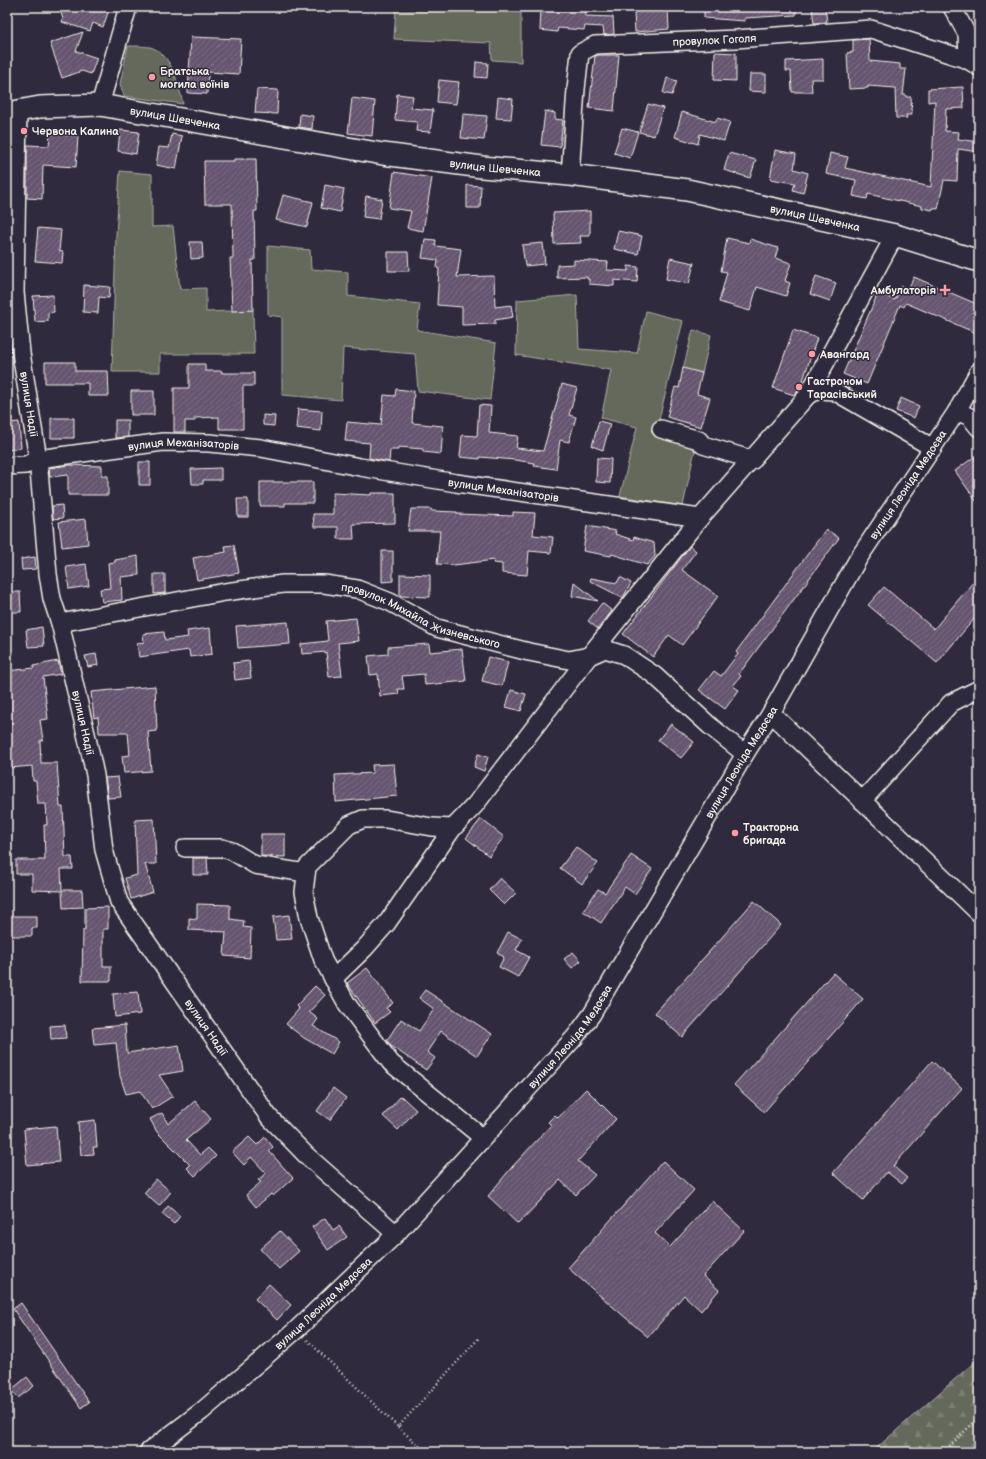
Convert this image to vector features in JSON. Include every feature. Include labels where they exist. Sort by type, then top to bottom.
[{"type":"main road","name":"вулиця Шевченка","points":[[13,112],[68,104],[100,105],[383,154],[482,167],[570,175],[687,190],[895,235],[978,256]]},
{"type":"street","points":[[100,105],[128,7]]},
{"type":"street","points":[[952,7],[967,34],[974,63]]},
{"type":"street","name":"провулок Гоголя","points":[[570,175],[580,53],[595,45],[736,39],[871,29],[974,63]]},
{"type":"street","name":"вулиця Надії","points":[[13,112],[15,292],[22,353],[38,459],[48,574],[52,599],[60,623],[95,775],[104,850],[119,902],[269,1117],[306,1155],[396,1234]]},
{"type":"street","points":[[333,979],[364,949],[387,923],[453,828],[475,805],[589,656],[700,518],[753,460],[808,395],[895,235]]},
{"type":"street","name":"вулиця Леоніда Медоєва","points":[[148,1452],[202,1411],[296,1330],[396,1234],[575,1037],[592,1014],[745,754],[771,713],[858,559],[933,448],[979,371]]},
{"type":"street","points":[[808,395],[819,390],[834,391],[933,448]]},
{"type":"street","points":[[956,411],[970,417],[979,428]]},
{"type":"street","points":[[662,429],[699,440],[703,445],[753,460]]},
{"type":"street","name":"вулиця Механізаторів","points":[[7,466],[26,465],[38,459],[162,442],[209,443],[261,448],[360,467],[456,483],[700,518]]},
{"type":"street","name":"провулок Михайла Жизневського","points":[[60,623],[225,592],[284,584],[324,584],[357,589],[390,602],[437,628],[569,660],[589,656],[605,649],[624,655],[654,675],[710,726],[745,754]]},
{"type":"street","points":[[862,801],[951,703],[979,689]]},
{"type":"street","points":[[771,713],[979,913]]},
{"type":"street","points":[[453,828],[432,827],[386,819],[363,819],[349,825],[307,867],[304,892],[309,918],[324,960],[347,1004],[391,1063],[482,1138]]},
{"type":"street","points":[[185,848],[222,848],[232,851],[255,865],[306,873]]},
{"type":"path","points":[[296,1330],[426,1452]]},
{"type":"path","points":[[398,1427],[479,1338]]},
{"type":"path","points":[[944,1452],[979,1418]]},
{"type":"green space","points":[[396,7],[521,7],[521,62],[492,60],[491,43],[394,39]]},
{"type":"green space","points":[[128,46],[150,47],[158,50],[164,56],[177,80],[183,104],[124,96],[120,84]]},
{"type":"green space","points":[[120,171],[152,174],[152,227],[173,226],[180,289],[206,288],[206,312],[253,310],[254,354],[160,354],[160,372],[112,372],[116,235]]},
{"type":"green space","points":[[268,246],[310,250],[311,269],[348,272],[348,296],[420,304],[417,330],[496,343],[490,400],[418,391],[415,354],[343,348],[341,400],[282,395],[282,317],[268,315]]},
{"type":"green space","points":[[577,295],[579,349],[637,353],[646,311],[683,321],[656,432],[696,445],[683,506],[620,496],[637,427],[601,418],[611,370],[516,355],[517,300]]},
{"type":"green space","points":[[693,330],[711,335],[702,373],[683,369]]},
{"type":"green space","points":[[979,1358],[979,1452],[872,1452]]},
{"type":"building","points":[[59,7],[110,7],[103,27],[93,23],[90,31],[62,22],[63,19]]},
{"type":"building","points":[[704,7],[796,7],[796,15],[745,18],[745,21],[704,18]]},
{"type":"building","points":[[825,7],[827,22],[814,23],[812,8]]},
{"type":"building","points":[[541,8],[574,10],[574,8],[586,9],[585,16],[613,17],[614,34],[604,35],[603,27],[585,26],[584,30],[558,28],[557,32],[540,30]]},
{"type":"building","points":[[668,10],[669,29],[635,32],[634,12]]},
{"type":"building","points":[[83,32],[76,51],[97,58],[91,74],[82,71],[62,78],[50,43]]},
{"type":"building","points":[[191,37],[241,39],[239,74],[208,72],[207,94],[188,93]]},
{"type":"building","points":[[869,39],[870,61],[900,64],[900,69],[906,69],[903,95],[906,95],[906,97],[911,97],[912,115],[906,115],[907,118],[896,118],[895,88],[868,86],[868,88],[849,89],[847,53],[853,52],[853,40]]},
{"type":"building","points":[[715,52],[736,53],[736,81],[714,80]]},
{"type":"building","points":[[619,55],[614,111],[589,108],[595,56]]},
{"type":"building","points":[[823,59],[823,79],[811,79],[812,92],[792,92],[791,71],[786,71],[786,61]]},
{"type":"building","points":[[476,62],[488,63],[487,78],[475,77]]},
{"type":"building","points":[[750,74],[766,74],[766,92],[749,91]]},
{"type":"building","points":[[667,78],[677,81],[672,95],[663,93]]},
{"type":"building","points":[[439,80],[459,82],[456,104],[437,102]]},
{"type":"building","points":[[963,87],[964,108],[946,109],[945,131],[959,132],[958,139],[979,142],[979,152],[958,149],[957,181],[944,180],[938,209],[933,208],[932,210],[922,208],[922,206],[868,194],[867,199],[853,196],[856,180],[826,174],[830,153],[848,157],[845,168],[931,187],[935,101],[928,102],[928,89]]},
{"type":"building","points":[[257,89],[278,90],[277,114],[255,113]]},
{"type":"building","points":[[397,94],[413,96],[411,108],[433,110],[430,132],[416,131],[417,122],[395,120]]},
{"type":"building","points":[[498,97],[513,99],[511,119],[496,118]]},
{"type":"building","points":[[352,98],[375,101],[372,136],[348,133]]},
{"type":"building","points":[[648,104],[663,108],[654,136],[639,132]]},
{"type":"building","points":[[545,111],[555,113],[555,119],[563,120],[560,147],[541,145]]},
{"type":"building","points":[[682,112],[716,122],[717,118],[730,122],[724,141],[700,134],[698,144],[675,137]]},
{"type":"building","points":[[300,114],[313,116],[312,129],[299,127]]},
{"type":"building","points":[[463,114],[487,116],[484,140],[461,138]]},
{"type":"building","points":[[622,128],[638,132],[630,158],[614,153]]},
{"type":"building","points":[[120,130],[139,132],[136,154],[118,151]]},
{"type":"building","points":[[50,134],[78,136],[76,167],[43,165],[42,199],[27,198],[27,145],[49,146]]},
{"type":"building","points":[[172,134],[182,136],[176,169],[156,165],[159,147],[169,148]]},
{"type":"building","points":[[775,150],[796,154],[794,169],[808,173],[803,193],[793,190],[795,183],[770,179]]},
{"type":"building","points":[[729,153],[756,160],[750,178],[724,170]]},
{"type":"building","points":[[234,159],[256,159],[257,211],[254,211],[255,260],[252,260],[253,310],[232,311],[230,258],[233,258],[232,204],[205,204],[204,161],[234,161]]},
{"type":"building","points":[[394,172],[432,178],[423,231],[407,228],[411,211],[389,208]]},
{"type":"building","points":[[325,185],[344,189],[340,212],[321,208]]},
{"type":"building","points":[[467,185],[481,186],[480,208],[467,208]]},
{"type":"building","points":[[283,195],[313,202],[307,227],[276,220]]},
{"type":"building","points":[[366,196],[382,199],[379,219],[363,217]]},
{"type":"building","points":[[590,211],[590,236],[580,236],[581,243],[554,244],[553,213]]},
{"type":"building","points":[[38,228],[61,230],[59,251],[63,252],[62,263],[35,261]]},
{"type":"building","points":[[618,231],[642,236],[638,254],[614,249]]},
{"type":"building","points":[[727,238],[749,243],[750,239],[778,248],[775,258],[791,263],[785,281],[790,283],[786,296],[757,287],[750,311],[719,302],[727,272],[721,271]]},
{"type":"building","points":[[425,239],[436,240],[435,246],[461,249],[457,277],[494,276],[495,307],[511,305],[513,317],[495,320],[495,324],[462,325],[462,307],[437,305],[438,260],[422,258]]},
{"type":"building","points":[[190,242],[202,242],[203,258],[191,259]]},
{"type":"building","points":[[543,243],[545,264],[525,266],[522,245]]},
{"type":"building","points":[[388,252],[408,252],[409,271],[388,271]]},
{"type":"building","points":[[670,258],[694,263],[689,284],[666,279]]},
{"type":"building","points":[[574,260],[608,262],[607,270],[628,271],[628,266],[638,267],[637,282],[614,280],[614,286],[589,284],[589,279],[587,279],[587,277],[557,278],[557,265],[574,264]]},
{"type":"building","points":[[816,276],[836,283],[830,301],[810,294]]},
{"type":"building","points":[[914,277],[979,305],[979,325],[976,333],[906,303],[904,307],[900,305],[867,384],[843,374],[878,293],[895,300],[901,286],[908,289]]},
{"type":"building","points":[[84,285],[110,287],[109,298],[99,297],[98,313],[83,312]]},
{"type":"building","points":[[53,295],[54,312],[48,313],[48,321],[35,322],[33,296]]},
{"type":"building","points":[[793,330],[817,338],[800,389],[794,395],[773,388]]},
{"type":"building","points":[[45,362],[75,362],[75,371],[108,371],[109,396],[88,396],[88,383],[45,383]]},
{"type":"building","points":[[189,364],[205,364],[205,371],[222,371],[222,373],[254,373],[254,386],[243,386],[243,429],[219,429],[219,417],[195,418],[195,421],[185,421],[185,432],[174,432],[174,388],[189,388]]},
{"type":"building","points":[[683,368],[702,373],[697,394],[710,398],[701,427],[667,417],[675,387],[679,388]]},
{"type":"building","points":[[562,384],[577,388],[569,415],[576,417],[569,442],[560,440],[556,469],[534,466],[535,463],[515,460],[460,457],[462,435],[477,436],[479,405],[491,406],[489,433],[518,436],[516,448],[543,451]]},
{"type":"building","points":[[396,389],[414,391],[412,423],[443,426],[441,454],[423,452],[423,449],[398,447],[398,450],[390,450],[389,462],[369,458],[370,443],[345,441],[347,422],[381,425],[384,395],[395,396]]},
{"type":"building","points":[[131,391],[154,391],[154,415],[131,415]]},
{"type":"building","points":[[901,398],[919,406],[914,418],[896,411]]},
{"type":"building","points":[[298,409],[322,411],[321,431],[296,428]]},
{"type":"building","points":[[263,415],[275,416],[274,426],[263,425]]},
{"type":"building","points":[[51,418],[74,418],[74,438],[51,438]]},
{"type":"building","points":[[115,420],[128,420],[128,437],[115,438]]},
{"type":"building","points":[[599,421],[610,424],[603,450],[592,446]]},
{"type":"building","points":[[19,422],[21,448],[7,450],[7,423]]},
{"type":"building","points":[[974,457],[979,464],[979,505],[955,471]]},
{"type":"building","points":[[597,458],[611,459],[610,483],[596,482]]},
{"type":"building","points":[[139,462],[150,462],[150,485],[139,485]]},
{"type":"building","points":[[69,465],[102,466],[102,476],[108,476],[108,495],[68,495],[68,475],[50,477],[49,468]]},
{"type":"building","points":[[221,468],[221,480],[203,480],[203,484],[192,484],[191,469]]},
{"type":"building","points":[[260,482],[313,482],[313,503],[285,503],[285,506],[260,506]]},
{"type":"building","points":[[333,493],[371,495],[371,493],[395,493],[395,523],[353,524],[354,539],[338,539],[338,527],[314,527],[313,514],[333,514]]},
{"type":"building","points":[[237,499],[248,499],[248,517],[238,517]]},
{"type":"building","points":[[62,505],[63,518],[53,519],[52,506]]},
{"type":"building","points":[[411,509],[431,509],[432,511],[457,512],[457,514],[513,516],[513,512],[535,513],[533,535],[553,537],[551,553],[529,551],[527,575],[502,573],[502,564],[493,563],[494,560],[454,565],[437,564],[440,531],[408,531]]},
{"type":"building","points":[[86,519],[88,544],[62,547],[59,522]]},
{"type":"building","points":[[587,526],[616,531],[615,534],[633,540],[634,537],[654,543],[655,556],[647,565],[612,554],[611,556],[583,551]]},
{"type":"building","points":[[826,529],[839,538],[739,674],[741,676],[733,686],[739,690],[725,709],[699,690],[714,671],[721,676],[738,654],[736,652]]},
{"type":"building","points":[[234,545],[239,573],[197,580],[193,558],[226,552],[225,546]]},
{"type":"building","points":[[690,546],[696,551],[682,570],[718,596],[682,645],[669,635],[653,657],[623,634]]},
{"type":"building","points":[[382,551],[393,551],[393,581],[382,582]]},
{"type":"building","points":[[138,556],[139,575],[121,577],[122,600],[102,602],[100,589],[110,588],[108,563],[115,562],[115,560]]},
{"type":"building","points":[[35,557],[36,569],[22,570],[21,559]]},
{"type":"building","points":[[86,564],[89,586],[69,589],[66,567]]},
{"type":"building","points":[[154,574],[165,574],[165,593],[154,594]]},
{"type":"building","points":[[400,574],[430,575],[430,597],[400,596]]},
{"type":"building","points":[[979,575],[979,613],[937,663],[868,605],[884,587],[934,629]]},
{"type":"building","points":[[620,577],[631,583],[623,598],[590,581],[591,578],[617,583]]},
{"type":"building","points":[[574,582],[598,601],[572,596]]},
{"type":"building","points":[[7,592],[20,592],[21,612],[7,612]]},
{"type":"building","points":[[602,603],[612,611],[598,629],[588,621]]},
{"type":"building","points":[[356,618],[359,641],[338,643],[342,676],[329,677],[326,652],[302,654],[301,644],[328,641],[326,621]]},
{"type":"building","points":[[288,622],[290,644],[238,648],[236,626]]},
{"type":"building","points":[[42,627],[44,646],[28,647],[26,630]]},
{"type":"building","points":[[210,628],[212,654],[190,657],[189,650],[139,657],[137,643],[144,642],[143,634],[164,632],[165,640],[188,637],[187,631]]},
{"type":"building","points":[[429,644],[430,652],[462,649],[466,681],[425,685],[424,674],[402,676],[404,689],[398,689],[399,694],[380,696],[378,674],[370,675],[368,656],[388,654],[388,647]]},
{"type":"building","points":[[96,654],[98,665],[88,667],[85,656]]},
{"type":"building","points":[[488,657],[508,662],[502,686],[482,681]]},
{"type":"building","points":[[58,661],[61,674],[43,677],[48,719],[40,720],[43,740],[40,741],[41,763],[57,763],[60,807],[63,807],[65,857],[72,857],[73,869],[61,869],[62,890],[82,890],[83,907],[63,908],[62,891],[32,890],[32,874],[16,874],[16,860],[45,860],[44,825],[47,825],[46,804],[38,804],[36,781],[33,781],[32,766],[9,768],[8,750],[11,750],[8,724],[12,723],[7,692],[7,671],[34,668],[33,666]]},
{"type":"building","points":[[249,661],[251,678],[235,680],[233,663]]},
{"type":"building","points":[[155,686],[157,731],[148,732],[151,771],[124,773],[122,756],[130,755],[128,733],[99,733],[98,717],[94,718],[91,692]]},
{"type":"building","points":[[511,690],[526,694],[521,711],[506,707]]},
{"type":"building","points":[[671,724],[694,742],[681,758],[658,740]]},
{"type":"building","points":[[478,754],[488,757],[484,771],[474,767]]},
{"type":"building","points":[[394,764],[397,796],[336,802],[335,775],[373,773],[372,765]]},
{"type":"building","points":[[118,777],[121,797],[108,798],[105,778]]},
{"type":"building","points":[[154,819],[156,864],[145,864],[153,892],[131,899],[125,878],[137,875],[135,820]]},
{"type":"building","points":[[481,819],[504,837],[489,856],[466,838]]},
{"type":"building","points":[[261,834],[285,834],[285,857],[261,856]]},
{"type":"building","points":[[576,847],[598,863],[582,884],[560,868]]},
{"type":"building","points":[[631,855],[652,869],[635,894],[625,887],[601,923],[583,911],[598,889],[605,893]]},
{"type":"building","points":[[193,858],[207,858],[208,875],[193,875]]},
{"type":"building","points":[[500,878],[516,893],[504,905],[489,890]]},
{"type":"building","points":[[754,901],[781,925],[682,1037],[655,1013]]},
{"type":"building","points":[[197,904],[230,905],[230,919],[244,921],[243,927],[251,928],[250,958],[224,956],[226,932],[189,930],[189,918],[197,919]]},
{"type":"building","points":[[108,907],[108,929],[103,929],[103,966],[111,966],[111,981],[82,981],[85,908]]},
{"type":"building","points":[[289,915],[292,939],[276,940],[273,917]]},
{"type":"building","points":[[7,916],[37,916],[37,928],[32,928],[32,936],[8,936]]},
{"type":"building","points":[[508,932],[522,939],[516,950],[529,957],[518,977],[499,967],[504,957],[497,953]]},
{"type":"building","points":[[573,952],[581,961],[572,968],[564,959]]},
{"type":"building","points":[[367,968],[393,1003],[386,1008],[390,1012],[375,1023],[347,983]]},
{"type":"building","points":[[833,973],[863,999],[764,1112],[734,1085]]},
{"type":"building","points":[[315,986],[325,995],[309,1012],[318,1019],[313,1026],[339,1042],[332,1054],[304,1038],[286,1024],[299,1009],[296,1006]]},
{"type":"building","points":[[425,990],[492,1034],[477,1056],[441,1031],[427,1052],[435,1058],[426,1070],[391,1046],[387,1040],[401,1019],[419,1031],[434,1009],[419,998]]},
{"type":"building","points":[[138,992],[140,1014],[115,1017],[113,994]]},
{"type":"building","points":[[65,1025],[66,1038],[51,1039],[50,1026]]},
{"type":"building","points":[[125,1025],[127,1053],[179,1045],[183,1071],[159,1075],[173,1096],[152,1109],[140,1091],[126,1094],[120,1076],[116,1043],[94,1045],[92,1028]]},
{"type":"building","points":[[932,1061],[962,1088],[893,1166],[907,1178],[902,1184],[887,1172],[863,1200],[833,1173]]},
{"type":"building","points":[[333,1088],[346,1098],[330,1120],[317,1111]]},
{"type":"building","points":[[586,1089],[616,1119],[578,1161],[595,1175],[576,1195],[560,1180],[518,1224],[488,1196],[512,1167],[551,1125],[548,1122],[555,1115],[558,1118]]},
{"type":"building","points":[[401,1096],[416,1110],[398,1130],[383,1116]]},
{"type":"building","points":[[195,1101],[211,1119],[186,1140],[200,1155],[208,1148],[216,1156],[195,1176],[187,1168],[190,1165],[157,1132],[150,1119],[162,1113],[168,1124]]},
{"type":"building","points":[[95,1120],[97,1147],[93,1147],[94,1154],[81,1155],[78,1122]]},
{"type":"building","points":[[56,1126],[59,1162],[27,1165],[24,1129]]},
{"type":"building","points":[[249,1137],[257,1145],[265,1137],[273,1147],[269,1151],[293,1178],[273,1196],[271,1194],[256,1207],[246,1195],[261,1182],[258,1180],[266,1173],[251,1157],[244,1165],[232,1152]]},
{"type":"building","points":[[663,1161],[694,1190],[655,1233],[670,1247],[712,1201],[744,1231],[703,1276],[719,1290],[701,1311],[684,1295],[648,1337],[568,1268]]},
{"type":"building","points":[[156,1179],[171,1192],[159,1206],[144,1193]]},
{"type":"building","points":[[168,1206],[180,1216],[174,1224],[162,1214]]},
{"type":"building","points":[[325,1218],[333,1230],[339,1226],[347,1237],[328,1250],[312,1227]]},
{"type":"building","points":[[280,1231],[299,1251],[279,1269],[260,1249]]},
{"type":"building","points":[[269,1284],[291,1305],[277,1320],[255,1299]]},
{"type":"building","points":[[21,1303],[89,1402],[81,1408],[13,1309]]},
{"type":"building","points":[[27,1377],[34,1386],[18,1398],[11,1390]]},
{"type":"waterway","points":[[942,7],[947,14]]},
{"type":"place","name":"Братська могила воїнів","points":[[152,77]]},
{"type":"place","name":"Червона Калина","points":[[24,131]]},
{"type":"place","name":"Амбулаторія","points":[[945,290]]},
{"type":"place","name":"Авангард","points":[[812,354]]},
{"type":"place","name":"Гастроном Тарасівський","points":[[799,387]]},
{"type":"place","name":"Тракторна бригада","points":[[735,833]]}]
